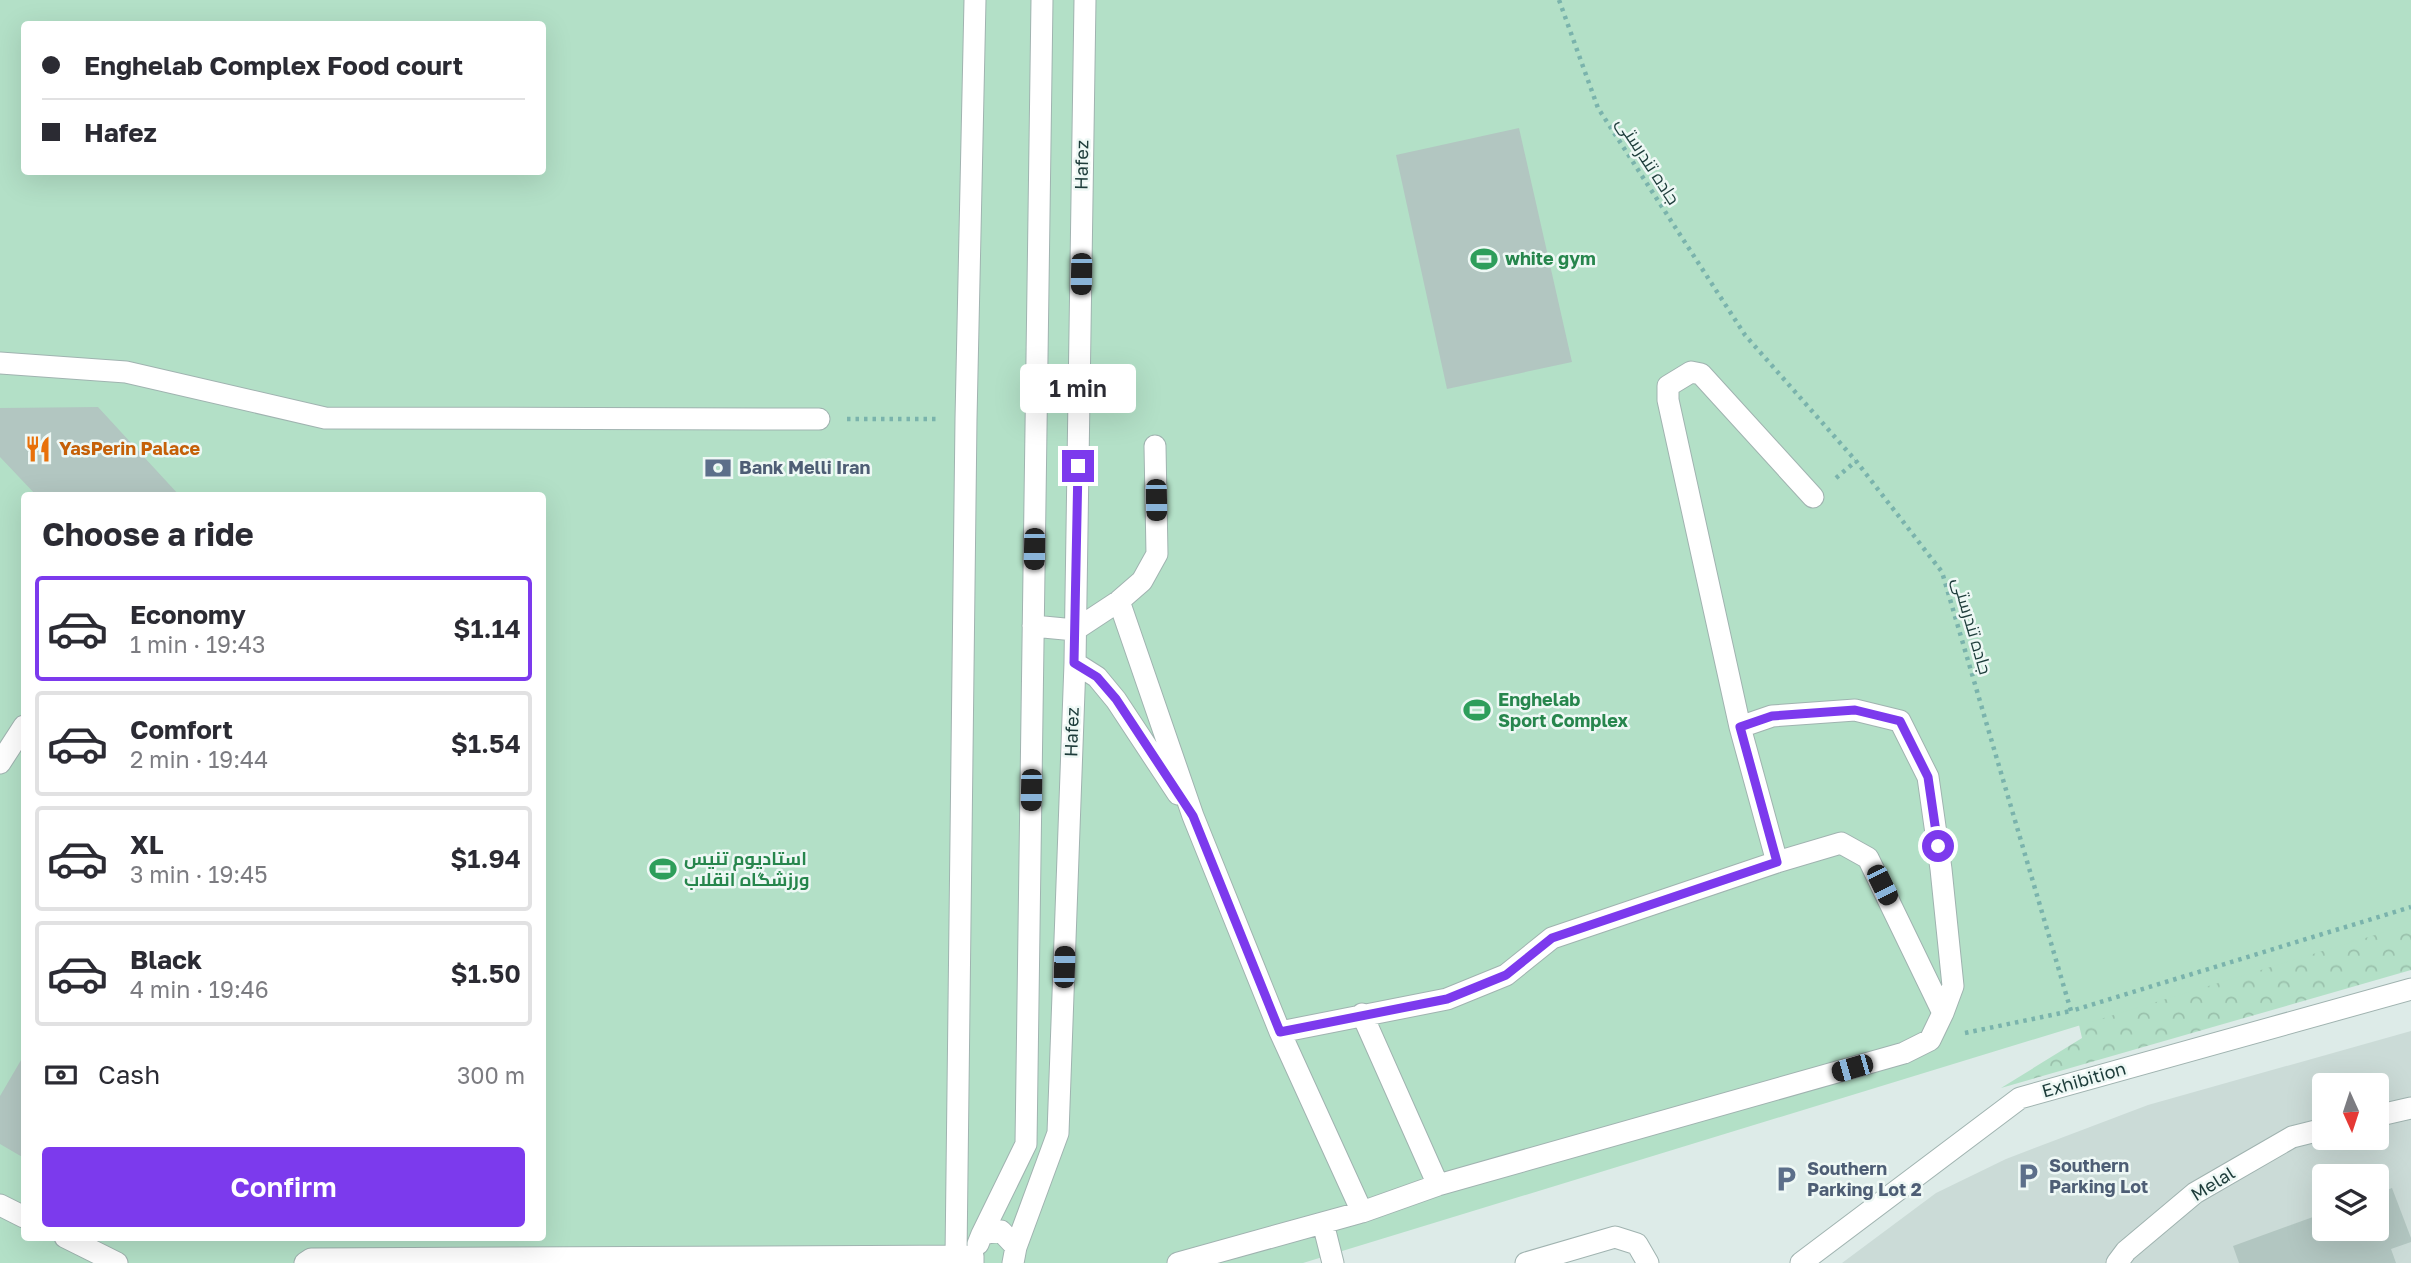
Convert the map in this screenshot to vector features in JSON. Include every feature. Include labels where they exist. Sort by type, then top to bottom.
[{"type":"street","points":[[971,1260],[966,419],[975,0]]},
{"type":"street","points":[[971,1260],[1026,1144],[1042,0]]},
{"type":"street","name":"Hafez","points":[[1014,1255],[1058,1133],[1075,630],[1085,0]]},
{"type":"street","points":[[0,363],[126,372],[326,418],[819,419]]},
{"type":"street","points":[[1777,862],[1740,727],[1668,400],[1668,386],[1691,372],[1700,374],[1813,497]]},
{"type":"street","points":[[1033,626],[1075,630],[1119,601],[1142,581],[1157,554],[1155,446]]},
{"type":"street","points":[[1119,601],[1193,816],[1280,1032],[1362,1212]]},
{"type":"street","points":[[1074,663],[1097,677],[1116,699],[1193,816]]},
{"type":"street","points":[[1178,1263],[1362,1212],[1438,1185],[1904,1053],[1930,1040],[1953,986],[1928,777],[1900,721],[1855,710],[1772,716],[1740,727]]},
{"type":"street","points":[[0,764],[21,731]]},
{"type":"street","points":[[1280,1032],[1447,999],[1506,975],[1552,938],[1841,843],[1868,858],[1943,1013]]},
{"type":"street","name":"Exhibition","points":[[1801,1263],[2020,1098],[2411,989]]},
{"type":"street","points":[[1362,1014],[1438,1185]]},
{"type":"street","points":[[2389,1113],[2411,1108]]},
{"type":"street","name":"Melal","points":[[2118,1263],[2126,1251],[2195,1194],[2292,1136],[2312,1132]]},
{"type":"street","points":[[0,1205],[21,1216]]},
{"type":"street","points":[[1323,1223],[1333,1263]]},
{"type":"street","points":[[982,1234],[1001,1231],[1014,1255]]},
{"type":"street","points":[[1526,1263],[1615,1237],[1637,1244],[1648,1263]]},
{"type":"street","points":[[73,1241],[117,1263]]},
{"type":"street","points":[[305,1263],[311,1259],[971,1260]]},
{"type":"path","name":"جاده تندرستی","points":[[1559,0],[1598,108],[1745,334],[1856,461],[1942,572],[2071,1011]]},
{"type":"path","points":[[819,419],[966,419]]},
{"type":"path","points":[[1930,1040],[2071,1011],[2411,907]]},
{"type":"shaded area","points":[[2411,1031],[2411,1263],[1842,1263],[1936,1193],[2006,1159],[2148,1105]]},
{"type":"green space","name":"Enghelab Sport Complex","points":[[0,0],[2411,0],[2411,924],[1303,1263],[0,1263]]},
{"type":"green space","points":[[2411,831],[2411,970],[2001,1088],[2082,1038],[2059,938]]},
{"type":"building","name":"white gym","points":[[1519,128],[1572,362],[1447,389],[1396,155]]},
{"type":"building","points":[[98,407],[176,492],[33,492],[0,457],[0,408]]},
{"type":"building","points":[[21,1060],[21,1156],[0,1144],[0,1096]]},
{"type":"building","points":[[2392,1188],[2411,1238],[2411,1242],[2391,1249],[2396,1263],[2239,1263],[2233,1246],[2312,1217],[2312,1241],[2389,1241],[2389,1189]]},
{"type":"place","name":"white gym","points":[[1484,259]]},
{"type":"place","name":"YasPerin Palace","points":[[38,449]]},
{"type":"place","name":"Bank Melli Iran","points":[[718,468]]},
{"type":"place","name":"Enghelab Sport Complex","points":[[1477,710]]},
{"type":"place","name":"استادیوم تنیس ورزشگاه انقلاب","points":[[663,869]]},
{"type":"place","name":"Southern Parking Lot","points":[[2028,1176]]},
{"type":"place","name":"Southern Parking Lot 2","points":[[1786,1179]]},
{"type":"route","points":[[1078,466],[1074,663],[1097,677],[1116,699],[1193,816],[1280,1032],[1447,999],[1506,975],[1552,938],[1777,862],[1740,727],[1772,716],[1855,710],[1900,721],[1928,777],[1938,846]]}]
